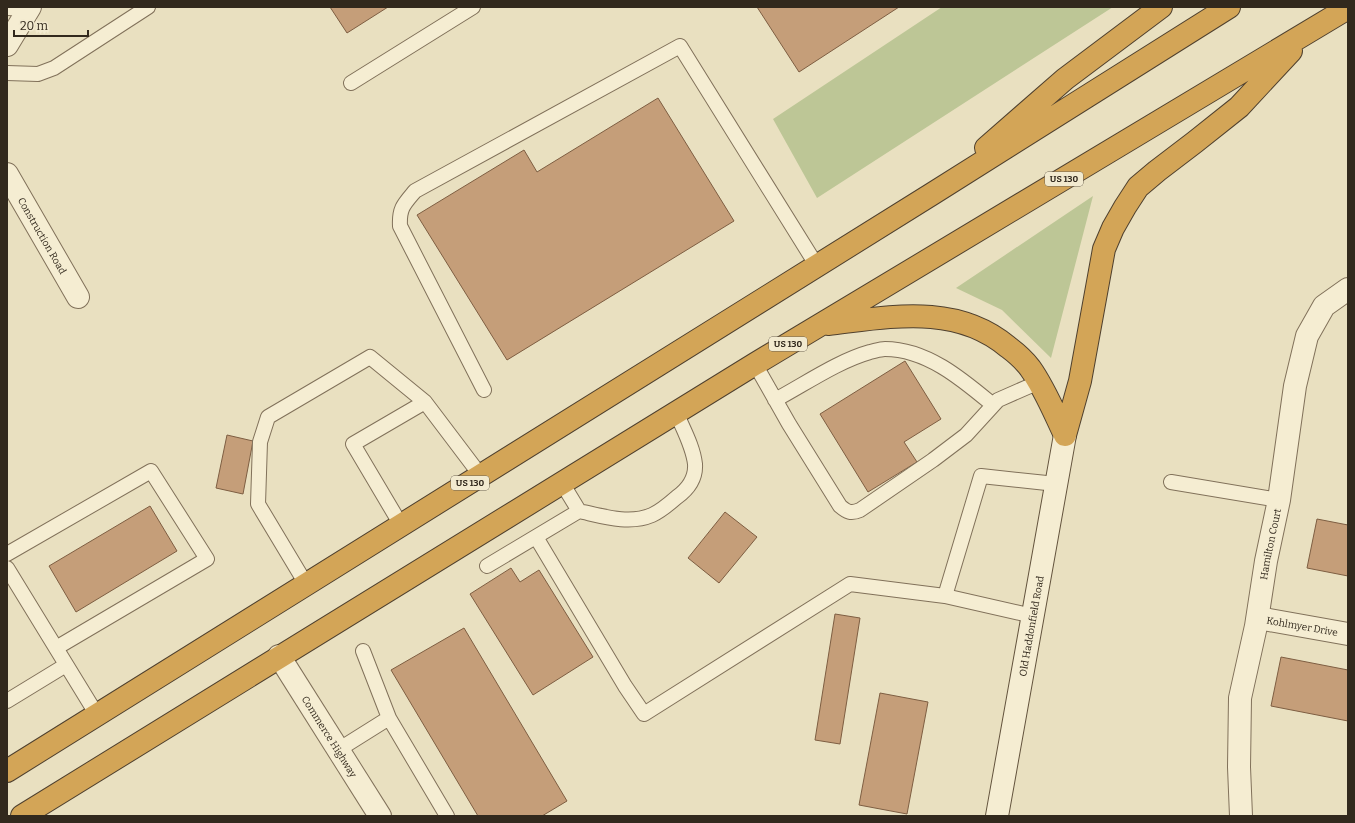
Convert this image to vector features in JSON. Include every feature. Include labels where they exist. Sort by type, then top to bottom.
[{"type":"highway","points":[[932,194],[1065,79],[1161,7]]},
{"type":"highway","name":"US 130","points":[[7,771],[817,266],[1229,7]]},
{"type":"highway","name":"US 130","points":[[22,816],[676,412],[1348,8]]},
{"type":"highway","points":[[1065,436],[1080,381],[1104,249],[1113,228],[1125,207],[1138,187],[1239,107],[1308,32]]},
{"type":"highway","points":[[821,325],[918,316],[944,318],[972,325],[996,337],[1029,366],[1039,382],[1065,436]]},
{"type":"street","points":[[7,45],[29,8]]},
{"type":"street","name":"Construction Road","points":[[7,174],[78,297]]},
{"type":"street","name":"Hamilton Court","points":[[1241,816],[1239,767],[1240,698],[1258,618],[1266,561],[1279,500],[1295,386],[1307,336],[1324,306],[1348,289]]},
{"type":"street","name":"Old Haddonfield Road","points":[[997,816],[1065,436]]},
{"type":"street","name":"Kohlmyer Drive","points":[[1258,618],[1348,634]]},
{"type":"street","name":"Commerce Highway","points":[[279,656],[380,816]]},
{"type":"lane","points":[[7,73],[38,74],[54,68],[148,7]]},
{"type":"lane","points":[[351,83],[473,7]]},
{"type":"lane","points":[[7,8],[29,8]]},
{"type":"lane","points":[[484,390],[400,226],[399,215],[404,204],[415,192],[680,46],[817,266]]},
{"type":"lane","points":[[775,400],[843,362],[862,354],[884,349],[902,351],[916,355],[948,370],[993,405]]},
{"type":"lane","points":[[306,584],[258,504],[260,442],[268,417],[370,358],[425,402],[481,476]]},
{"type":"lane","points":[[755,364],[775,400],[840,506],[846,512],[860,510],[933,460],[966,435],[998,400],[1039,382]]},
{"type":"lane","points":[[401,525],[353,444],[425,402]]},
{"type":"lane","points":[[487,566],[579,511],[619,519],[651,516],[686,490],[692,481],[695,464],[692,449],[676,412]]},
{"type":"lane","points":[[7,554],[151,471],[207,559],[56,648]]},
{"type":"lane","points":[[945,596],[981,476],[1056,484]]},
{"type":"lane","points":[[1171,482],[1279,500]]},
{"type":"lane","points":[[562,483],[579,511]]},
{"type":"lane","points":[[536,537],[625,686],[644,714],[850,584],[945,596],[1033,616]]},
{"type":"lane","points":[[7,568],[96,715]]},
{"type":"lane","points":[[363,651],[389,718],[447,816]]},
{"type":"lane","points":[[7,701],[66,665]]},
{"type":"lane","points":[[338,750],[389,718]]},
{"type":"green space","points":[[942,7],[1113,7],[817,198],[773,119]]},
{"type":"green space","points":[[1093,196],[1051,358],[1002,310],[956,288]]},
{"type":"building","points":[[330,7],[388,7],[347,33]]},
{"type":"building","points":[[757,7],[899,7],[799,72]]},
{"type":"building","points":[[658,98],[734,221],[507,360],[417,215],[524,150],[537,172]]},
{"type":"building","points":[[905,361],[941,419],[904,442],[917,462],[868,492],[820,414]]},
{"type":"building","points":[[227,435],[253,441],[243,494],[216,488]]},
{"type":"building","points":[[150,506],[177,551],[76,612],[49,566]]},
{"type":"building","points":[[725,512],[757,537],[719,583],[688,558]]},
{"type":"building","points":[[1317,519],[1348,525],[1348,576],[1307,568]]},
{"type":"building","points":[[511,568],[520,582],[539,570],[593,657],[533,695],[470,594]]},
{"type":"building","points":[[835,614],[860,618],[840,744],[815,740]]},
{"type":"building","points":[[464,628],[567,801],[542,816],[478,816],[391,670]]},
{"type":"building","points":[[1281,657],[1348,670],[1348,721],[1271,706]]},
{"type":"building","points":[[880,693],[928,702],[907,814],[859,805]]}]
